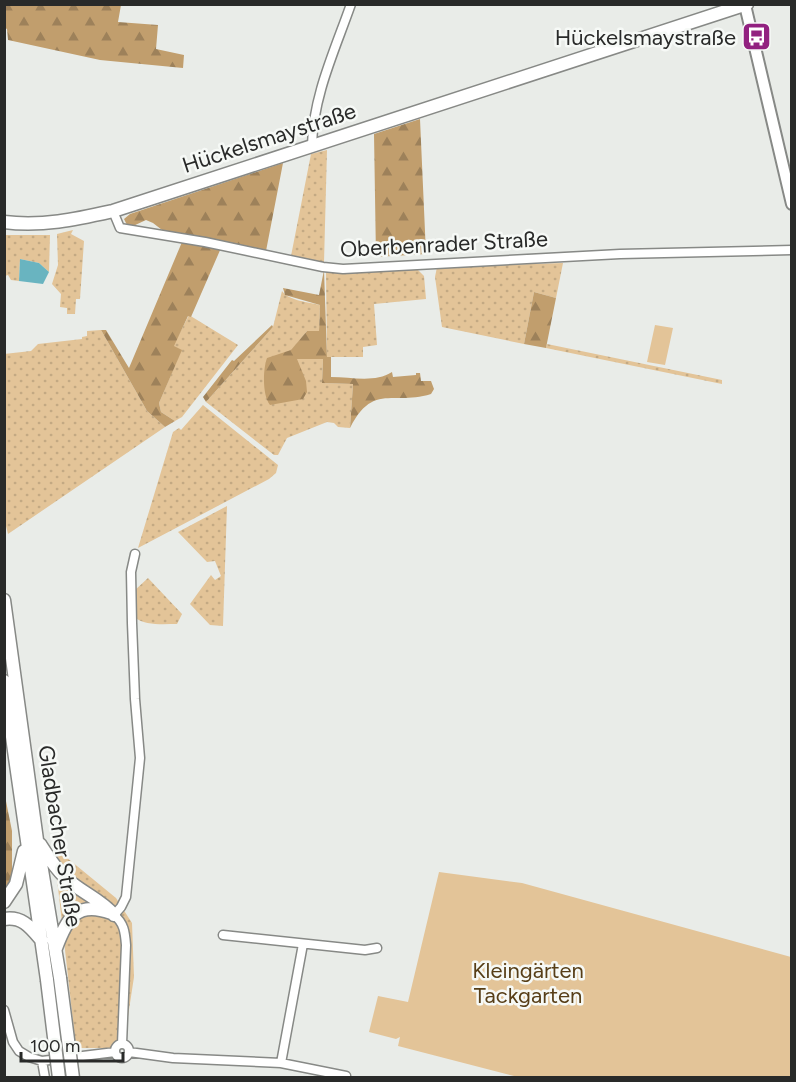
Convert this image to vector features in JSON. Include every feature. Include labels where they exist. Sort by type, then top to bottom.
[{"type":"main road","name":"Hückelsmaystraße","points":[[4,222],[30,224],[62,222],[113,211],[745,5]]},
{"type":"main road","name":"Gladbacher Straße","points":[[4,600],[42,941],[54,979],[73,1077]]},
{"type":"main road","name":"Gladbacher Straße","points":[[4,681],[32,841],[56,949],[54,979],[59,1077]]},
{"type":"main road","points":[[4,902],[16,884],[32,841],[61,874],[105,905],[114,915]]},
{"type":"main road","points":[[56,949],[66,923],[74,914],[85,909],[99,909],[114,915]]},
{"type":"main road","points":[[4,919],[14,918],[23,921],[42,941]]},
{"type":"street","points":[[312,145],[312,132],[323,79],[351,4]]},
{"type":"street","points":[[745,5],[792,204]]},
{"type":"street","name":"Oberbenrader Straße","points":[[113,211],[120,228],[343,269],[620,254],[792,250]]},
{"type":"street","points":[[122,1044],[126,945],[121,921],[114,915],[121,907],[128,887],[140,759],[131,614],[131,572],[135,554]]},
{"type":"street","points":[[223,935],[365,950],[377,948]]},
{"type":"street","points":[[281,1063],[303,944]]},
{"type":"street","points":[[4,1010],[13,1042],[19,1051],[29,1057],[42,1061],[115,1052]]},
{"type":"street","points":[[115,1052],[116,1048],[122,1044]]},
{"type":"street","points":[[122,1044],[128,1048],[129,1052]]},
{"type":"street","points":[[115,1052],[120,1058],[129,1052]]},
{"type":"street","points":[[129,1052],[173,1058],[281,1063],[345,1077]]},
{"type":"street","points":[[42,1061],[45,1077]]},
{"type":"green space","points":[[4,5],[121,5],[118,22],[158,25],[156,49],[184,55],[183,68],[100,60],[8,40]]},
{"type":"green space","points":[[420,119],[426,254],[376,257],[374,134]]},
{"type":"green space","points":[[327,150],[324,263],[291,256],[311,154]]},
{"type":"green space","points":[[283,163],[266,251],[166,233],[146,220],[131,227],[124,219],[130,214]]},
{"type":"green space","points":[[73,230],[71,234],[84,241],[80,299],[76,299],[75,314],[67,314],[67,308],[60,307],[61,294],[52,284],[58,265],[57,234]]},
{"type":"green space","points":[[5,235],[50,235],[49,272],[39,263],[20,259],[19,281],[11,280],[8,275],[5,276]]},
{"type":"green space","points":[[182,242],[221,248],[191,317],[188,316],[174,346],[182,350],[159,403],[161,412],[175,421],[165,427],[147,411],[101,330],[106,330],[129,368]]},
{"type":"green space","points":[[563,263],[556,298],[534,292],[524,344],[442,327],[435,277],[437,267]]},
{"type":"green space","points":[[416,268],[424,276],[426,299],[374,304],[377,345],[363,347],[363,357],[327,357],[326,271]]},
{"type":"green space","points":[[324,270],[327,357],[331,357],[331,377],[363,379],[392,372],[393,377],[420,373],[421,381],[431,381],[434,389],[431,394],[376,400],[367,405],[350,428],[353,384],[322,383],[323,359],[297,359],[306,381],[307,392],[303,399],[270,405],[267,401],[264,382],[267,358],[291,350],[307,331],[319,331],[320,305],[285,295],[283,288],[319,295]]},
{"type":"green space","points":[[282,291],[294,299],[320,305],[319,332],[307,331],[291,351],[296,359],[323,359],[322,383],[353,384],[350,428],[338,427],[334,423],[327,422],[287,438],[278,455],[274,455],[206,402],[273,327]]},
{"type":"green space","points":[[534,292],[556,298],[546,348],[524,344]]},
{"type":"green space","points":[[189,315],[238,345],[182,417],[175,421],[161,412],[159,403],[181,351],[173,346]]},
{"type":"green space","points":[[272,325],[273,327],[206,402],[203,397],[232,360],[234,361]]},
{"type":"green space","points":[[655,325],[673,328],[665,365],[647,362]]},
{"type":"green space","points":[[101,330],[147,411],[165,427],[8,534],[4,518],[4,354],[31,351],[38,344],[82,339],[87,336],[87,331]]},
{"type":"green space","points":[[547,344],[722,380],[722,384],[546,348]]},
{"type":"green space","points":[[203,405],[278,465],[276,473],[269,479],[138,548],[173,432],[179,428],[181,430]]},
{"type":"green space","points":[[227,506],[223,626],[210,625],[190,604],[211,575],[215,580],[221,576],[215,561],[207,562],[178,532]]},
{"type":"green space","points":[[148,578],[182,614],[177,624],[149,623],[134,617],[134,591]]},
{"type":"green space","points":[[5,796],[12,831],[12,878],[5,890]]},
{"type":"green space","points":[[52,834],[66,857],[116,898],[132,923],[134,977],[125,1036],[113,1048],[76,1048]]},
{"type":"green space","name":"Kleingärten Tackgarten","points":[[439,872],[522,883],[791,957],[791,1077],[518,1077],[398,1046],[400,1037],[396,1039],[369,1032],[378,996],[408,1002]]},
{"type":"water","points":[[20,259],[39,263],[49,272],[43,284],[19,281]]},
{"type":"place","name":"Hückelsmaystraße","points":[[757,37]]}]
